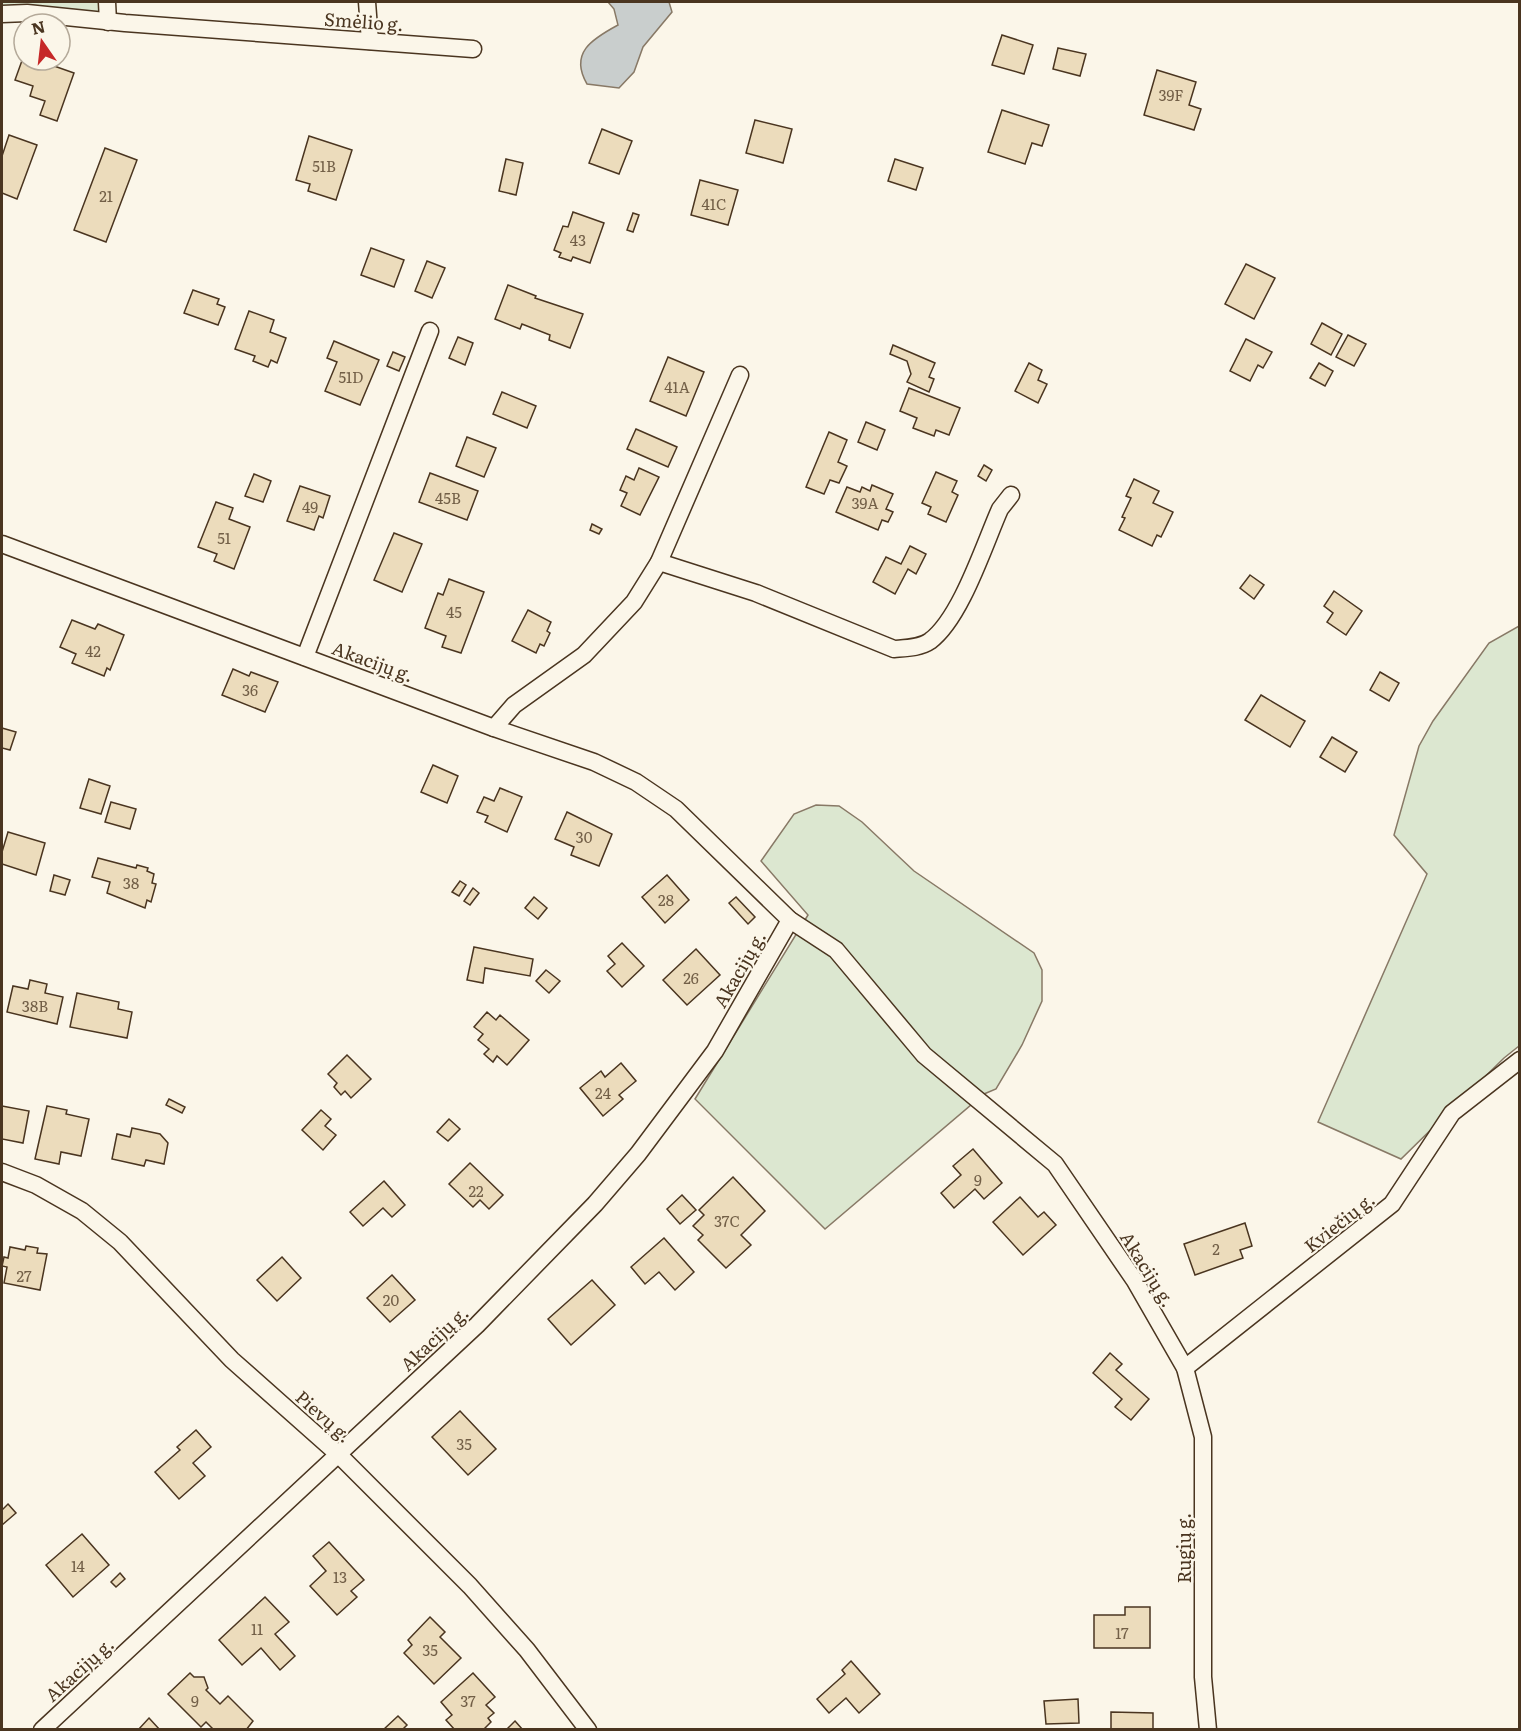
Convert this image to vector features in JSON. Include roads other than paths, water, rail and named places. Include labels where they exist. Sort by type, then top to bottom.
[{"type":"street","points":[[107,2],[108,22]]},
{"type":"street","points":[[367,2],[370,41]]},
{"type":"street","name":"Smėlio g.","points":[[2,14],[27,13],[108,22],[473,50]]},
{"type":"street","points":[[305,657],[430,331]]},
{"type":"street","points":[[494,728],[514,705],[584,655],[634,602],[659,562],[740,375]]},
{"type":"street","points":[[659,562],[756,593],[894,649],[912,648],[928,642],[952,618],[1000,508],[1011,495]]},
{"type":"street","name":"Akacijų g.","points":[[2,544],[494,728],[594,762],[636,782],[676,809],[790,920],[836,950],[924,1055],[1055,1164],[1135,1281],[1185,1368]]},
{"type":"street","name":"Akacijų g.","points":[[42,1730],[477,1325],[595,1204],[638,1154],[715,1051],[790,920]]},
{"type":"street","name":"Kviečių g.","points":[[1185,1368],[1392,1204],[1452,1113],[1520,1060]]},
{"type":"street","name":"Pievų g.","points":[[2,1172],[36,1185],[82,1211],[120,1242],[232,1360],[339,1455],[470,1586],[527,1650],[588,1730]]},
{"type":"street","name":"Rugių g.","points":[[1185,1368],[1203,1437],[1203,1677],[1208,1730]]}]
